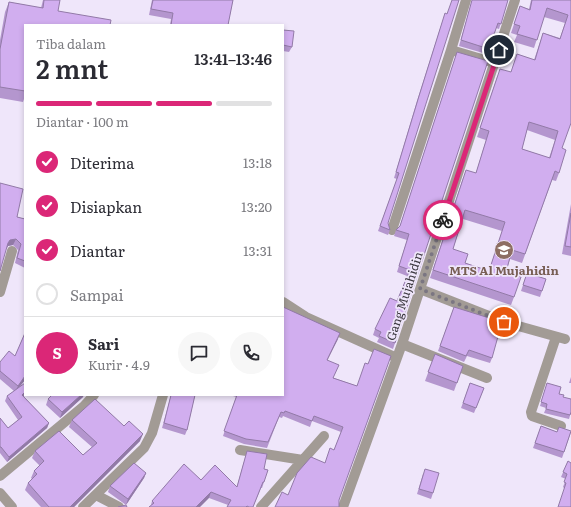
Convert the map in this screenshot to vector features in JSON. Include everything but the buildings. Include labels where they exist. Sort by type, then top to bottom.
[{"type":"street","points":[[392,230],[466,0]]},
{"type":"street","name":"Gang Mujahidin","points":[[343,507],[402,344],[515,0]]},
{"type":"street","points":[[451,50],[495,63]]},
{"type":"street","points":[[0,292],[12,251]]},
{"type":"street","points":[[420,289],[504,322],[561,338],[531,412],[532,416],[560,426]]},
{"type":"street","points":[[284,303],[306,316],[397,358]]},
{"type":"street","points":[[402,344],[487,378]]},
{"type":"street","points":[[0,476],[84,406],[93,396]]},
{"type":"street","points":[[83,507],[144,448],[152,433],[163,396]]},
{"type":"street","points":[[262,507],[324,436]]},
{"type":"street","points":[[240,450],[303,460]]},
{"type":"street","points":[[0,493],[12,507]]},
{"type":"street","points":[[96,495],[119,507]]},
{"type":"way so far","points":[[443,220],[420,289],[504,322]]},
{"type":"place","name":"MTS Al Mujahidin","points":[[504,250]]},
{"type":"route","points":[[443,220],[499,50]]}]
